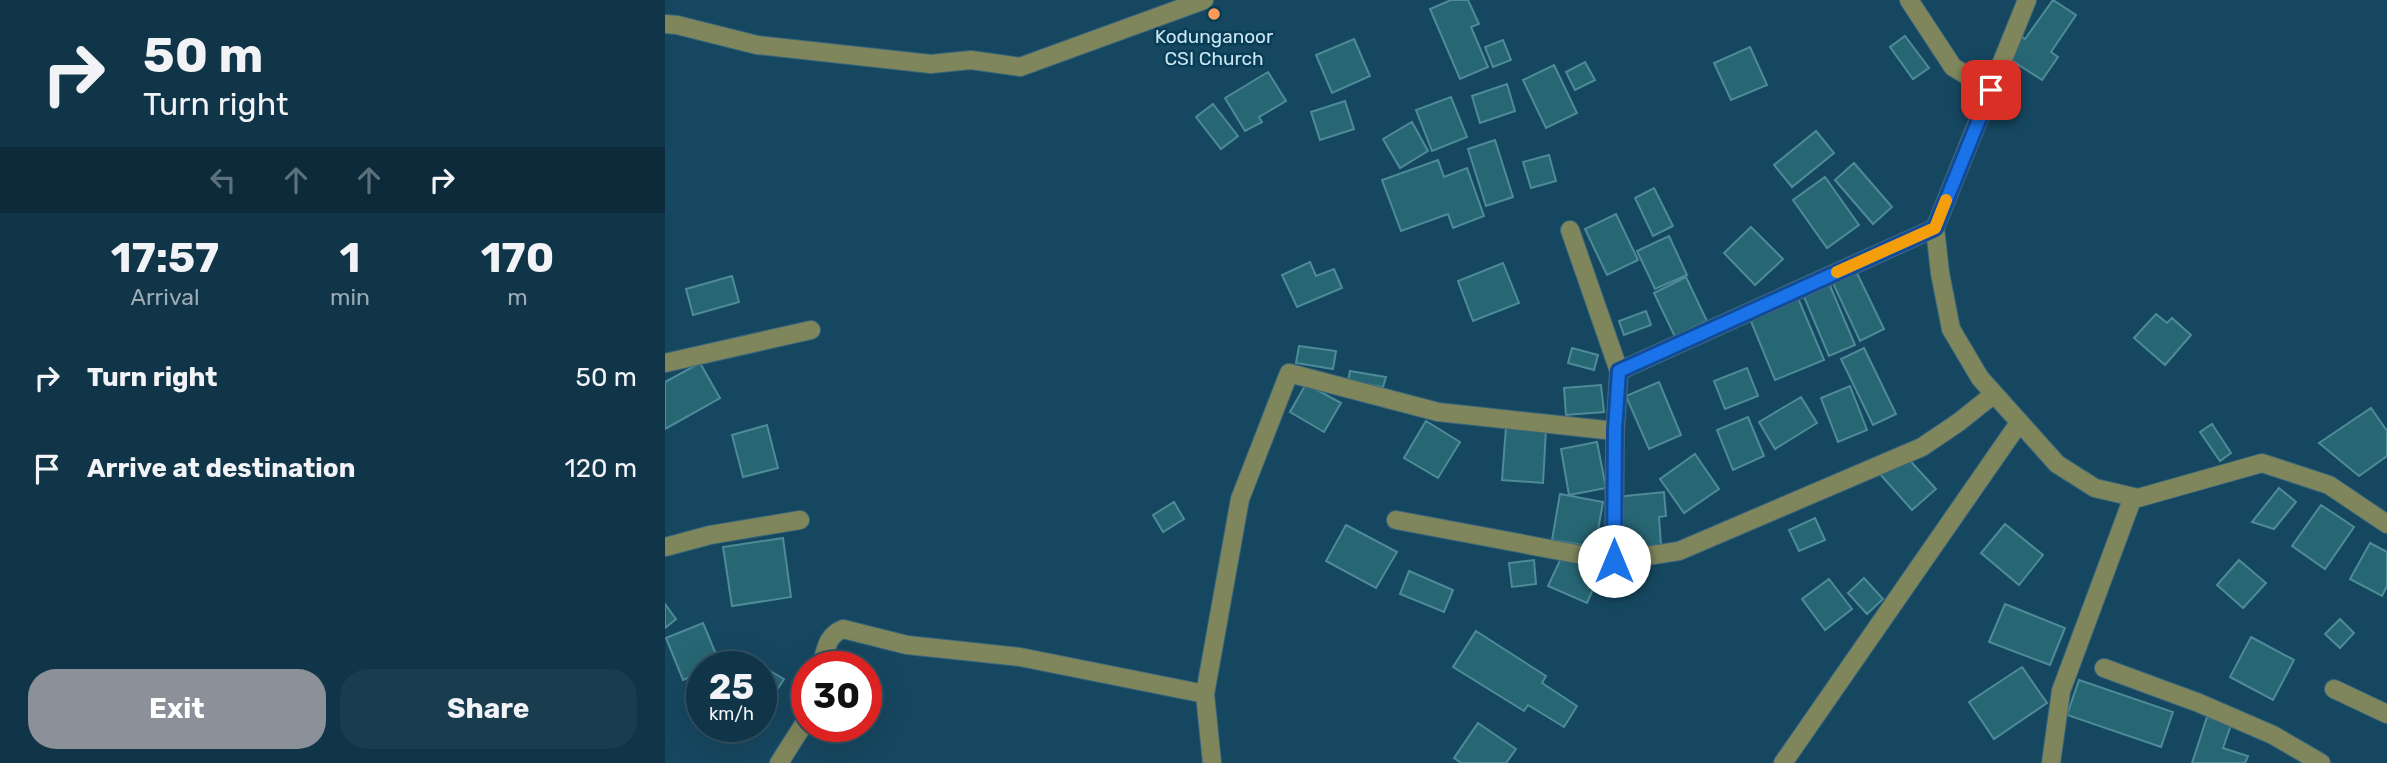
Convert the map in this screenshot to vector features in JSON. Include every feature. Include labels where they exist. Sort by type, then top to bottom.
[{"type":"street","points":[[665,24],[757,45],[931,64],[971,60],[1020,67],[1204,0]]},
{"type":"street","points":[[1909,0],[1953,67],[1991,90]]},
{"type":"street","points":[[2027,0],[1935,228],[1940,273],[1951,329],[1980,378],[2057,464],[2095,488],[2138,498],[2262,463],[2329,485],[2387,524]]},
{"type":"street","points":[[1619,371],[1935,228]]},
{"type":"street","points":[[1570,230],[1619,371],[1615,430],[1614,561]]},
{"type":"street","points":[[665,363],[811,330]]},
{"type":"street","points":[[1212,763],[1205,694],[1240,499],[1289,373],[1438,412],[1615,430]]},
{"type":"street","points":[[1396,520],[1614,561],[1679,551],[1922,447],[1994,394]]},
{"type":"street","points":[[1783,763],[2019,423]]},
{"type":"street","points":[[2051,763],[2061,691],[2133,497]]},
{"type":"street","points":[[665,547],[710,535],[800,520]]},
{"type":"street","points":[[825,651],[833,633],[843,629],[908,645],[1020,657],[1205,694]]},
{"type":"street","points":[[2104,668],[2199,703],[2273,735],[2321,763]]},
{"type":"street","points":[[2334,689],[2387,714]]},
{"type":"street","points":[[779,763],[792,742]]},
{"type":"building","points":[[1451,0],[1468,0],[1479,24],[1471,27],[1488,67],[1460,79],[1430,9]]},
{"type":"building","points":[[2053,0],[2076,15],[2051,52],[2058,57],[2042,80],[2008,58]]},
{"type":"building","points":[[1905,36],[1929,68],[1913,79],[1890,47]]},
{"type":"building","points":[[1354,39],[1370,76],[1332,93],[1316,55]]},
{"type":"building","points":[[1503,40],[1511,60],[1493,67],[1485,47]]},
{"type":"building","points":[[1750,47],[1767,85],[1731,100],[1714,63]]},
{"type":"building","points":[[1585,62],[1595,80],[1575,90],[1566,72]]},
{"type":"building","points":[[1554,65],[1577,113],[1546,128],[1523,80]]},
{"type":"building","points":[[1268,72],[1286,101],[1259,117],[1262,122],[1245,131],[1225,98]]},
{"type":"building","points":[[1507,84],[1515,111],[1480,123],[1472,96]]},
{"type":"building","points":[[1451,97],[1467,137],[1432,151],[1416,110]]},
{"type":"building","points":[[1345,101],[1354,129],[1320,140],[1311,112]]},
{"type":"building","points":[[1213,104],[1238,136],[1221,149],[1196,117]]},
{"type":"building","points":[[1412,122],[1428,151],[1400,168],[1383,139]]},
{"type":"building","points":[[1816,131],[1834,153],[1792,187],[1774,165]]},
{"type":"building","points":[[1495,140],[1513,197],[1486,206],[1468,149]]},
{"type":"building","points":[[1549,155],[1556,181],[1531,188],[1523,162]]},
{"type":"building","points":[[1438,160],[1444,177],[1467,168],[1484,216],[1453,228],[1448,214],[1401,231],[1382,180]]},
{"type":"building","points":[[1854,163],[1892,207],[1873,224],[1835,180]]},
{"type":"building","points":[[1825,177],[1859,225],[1827,248],[1793,200]]},
{"type":"building","points":[[1654,188],[1673,226],[1653,236],[1635,198]]},
{"type":"building","points":[[1616,214],[1638,260],[1607,275],[1585,229]]},
{"type":"building","points":[[1751,227],[1783,259],[1755,285],[1724,253]]},
{"type":"building","points":[[1669,236],[1687,275],[1655,289],[1637,251]]},
{"type":"building","points":[[1310,262],[1316,276],[1334,269],[1342,288],[1297,307],[1282,275]]},
{"type":"building","points":[[1503,263],[1519,303],[1473,321],[1458,281]]},
{"type":"building","points":[[1854,267],[1884,329],[1860,341],[1831,279]]},
{"type":"building","points":[[732,276],[739,302],[693,315],[686,289]]},
{"type":"building","points":[[1686,277],[1707,321],[1675,337],[1654,293]]},
{"type":"building","points":[[1828,281],[1855,345],[1829,356],[1802,292]]},
{"type":"building","points":[[1798,298],[1824,360],[1775,380],[1750,319]]},
{"type":"building","points":[[1646,311],[1651,325],[1624,335],[1619,321]]},
{"type":"building","points":[[2156,314],[2167,323],[2172,318],[2191,335],[2165,365],[2134,338]]},
{"type":"building","points":[[1299,346],[1336,351],[1333,369],[1296,363]]},
{"type":"building","points":[[1572,348],[1598,355],[1594,370],[1568,363]]},
{"type":"building","points":[[1864,348],[1896,414],[1873,425],[1841,359]]},
{"type":"building","points":[[700,363],[720,398],[665,429],[665,382]]},
{"type":"building","points":[[1747,368],[1758,396],[1725,409],[1714,381]]},
{"type":"building","points":[[1350,371],[1386,377],[1383,387],[1348,381]]},
{"type":"building","points":[[1659,382],[1681,435],[1649,449],[1626,396]]},
{"type":"building","points":[[1306,384],[1341,403],[1324,432],[1290,412]]},
{"type":"building","points":[[1601,385],[1604,412],[1566,415],[1564,388]]},
{"type":"building","points":[[1850,386],[1867,430],[1838,442],[1821,398]]},
{"type":"building","points":[[1801,397],[1817,423],[1775,449],[1759,422]]},
{"type":"building","points":[[2371,408],[2387,431],[2387,456],[2359,476],[2319,443]]},
{"type":"building","points":[[1748,417],[1764,456],[1733,470],[1717,430]]},
{"type":"building","points":[[1426,421],[1460,442],[1438,478],[1404,458]]},
{"type":"building","points":[[2212,424],[2231,453],[2220,461],[2200,432]]},
{"type":"building","points":[[767,425],[778,468],[743,477],[732,435]]},
{"type":"building","points":[[1506,427],[1546,429],[1543,483],[1502,480]]},
{"type":"building","points":[[1597,442],[1606,488],[1569,495],[1561,449]]},
{"type":"building","points":[[1902,452],[1936,489],[1912,510],[1879,473]]},
{"type":"building","points":[[1695,454],[1719,489],[1684,513],[1660,479]]},
{"type":"building","points":[[2279,488],[2296,502],[2274,529],[2252,522]]},
{"type":"building","points":[[1664,492],[1666,516],[1659,517],[1661,545],[1621,549],[1616,497]]},
{"type":"building","points":[[1560,494],[1603,502],[1595,547],[1552,540]]},
{"type":"building","points":[[1174,502],[1184,519],[1163,532],[1153,515]]},
{"type":"building","points":[[2321,505],[2354,527],[2325,569],[2292,546]]},
{"type":"building","points":[[1815,518],[1825,540],[1799,551],[1789,530]]},
{"type":"building","points":[[2005,524],[2043,555],[2019,585],[1981,553]]},
{"type":"building","points":[[1346,525],[1397,552],[1376,588],[1326,561]]},
{"type":"building","points":[[783,538],[791,597],[732,606],[723,547]]},
{"type":"building","points":[[2370,543],[2387,552],[2387,586],[2382,596],[2350,579]]},
{"type":"building","points":[[1563,554],[1601,571],[1587,603],[1548,586]]},
{"type":"building","points":[[1534,560],[1536,584],[1512,587],[1509,563]]},
{"type":"building","points":[[2239,560],[2266,583],[2243,608],[2217,585]]},
{"type":"building","points":[[1409,571],[1453,590],[1444,612],[1400,594]]},
{"type":"building","points":[[1864,578],[1883,599],[1867,614],[1848,593]]},
{"type":"building","points":[[1829,579],[1852,609],[1825,630],[1802,599]]},
{"type":"building","points":[[665,604],[676,619],[665,628]]},
{"type":"building","points":[[2005,604],[2065,628],[2050,665],[1989,642]]},
{"type":"building","points":[[2340,619],[2354,633],[2340,648],[2325,634]]},
{"type":"building","points":[[703,623],[715,651],[686,651],[686,679],[683,680],[666,638]]},
{"type":"building","points":[[1476,631],[1546,676],[1542,683],[1577,706],[1564,727],[1528,705],[1524,711],[1453,667]]},
{"type":"building","points":[[2251,637],[2294,660],[2273,700],[2230,677]]},
{"type":"building","points":[[2022,667],[2047,703],[1994,739],[1969,702]]},
{"type":"building","points":[[777,675],[784,679],[777,690]]},
{"type":"building","points":[[2079,680],[2173,712],[2161,747],[2067,715]]},
{"type":"building","points":[[2207,717],[2231,725],[2223,748],[2248,756],[2245,763],[2192,763]]},
{"type":"building","points":[[1478,723],[1516,749],[1506,763],[1461,763],[1454,758]]},
{"type":"slow traffic","points":[[1837,272],[1935,228],[1946,200]]},
{"type":"place","name":"Kodunganoor CSI Church","points":[[1214,14]]},
{"type":"route","points":[[1614,561],[1615,430],[1619,371],[1935,228],[1991,90]]}]
